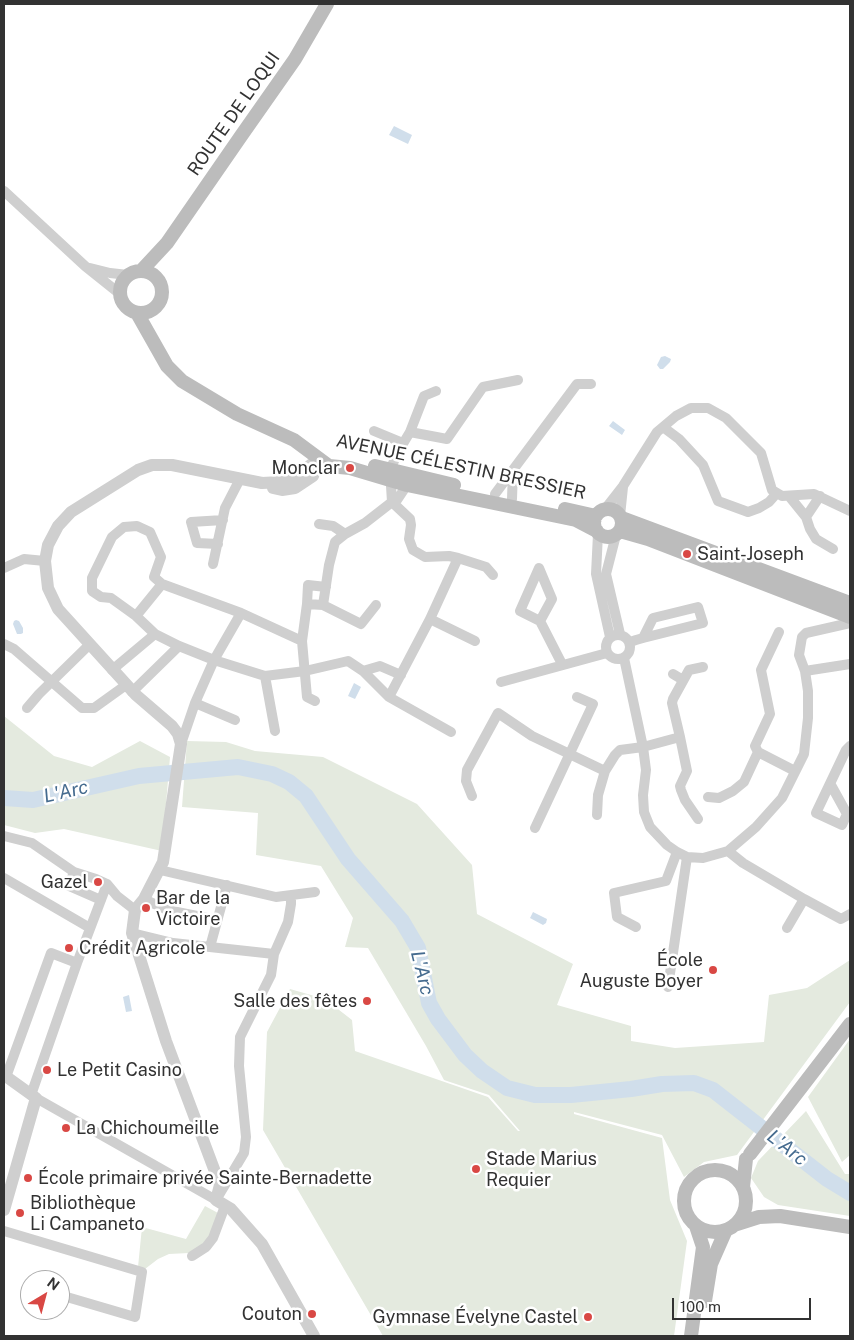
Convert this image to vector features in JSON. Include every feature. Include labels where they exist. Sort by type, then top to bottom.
[{"type":"main road","name":"ROUTE DE LOQUI","points":[[135,273],[167,243],[295,59],[327,4]]},
{"type":"main road","name":"ROUTE DE LOQUI","points":[[159,281],[159,273],[167,243]]},
{"type":"main road","points":[[148,272],[159,281],[162,294],[156,307],[150,311],[137,313],[125,306],[120,294],[123,280],[135,273],[148,272]]},
{"type":"main road","name":"AVENUE CÉLESTIN BRESSIER","points":[[156,307],[155,331],[159,350]]},
{"type":"main road","name":"AVENUE CÉLESTIN BRESSIER","points":[[137,313],[167,366],[182,381],[237,414],[294,440],[318,459],[328,456],[339,457],[390,475],[495,494],[512,499],[600,513]]},
{"type":"main road","name":"AVENUE CÉLESTIN BRESSIER","points":[[390,475],[407,485],[576,520],[597,533]]},
{"type":"main road","points":[[619,525],[607,538],[597,533],[594,524],[600,513],[614,510],[619,525],[850,617]]},
{"type":"main road","points":[[619,525],[850,603]]},
{"type":"main road","points":[[723,1171],[737,1166],[748,1157],[850,1024]]},
{"type":"main road","points":[[700,1336],[711,1264],[732,1227],[743,1217],[748,1157]]},
{"type":"main road","points":[[780,1216],[745,1194],[735,1177],[723,1171],[703,1172],[696,1176],[686,1190],[685,1210],[689,1219],[696,1226],[706,1231],[716,1232],[758,1216],[780,1216],[850,1227]]},
{"type":"main road","points":[[692,1336],[703,1247],[696,1226]]},
{"type":"street","points":[[4,191],[85,266],[120,294]]},
{"type":"street","points":[[85,266],[110,273],[135,273]]},
{"type":"street","points":[[410,432],[447,439],[483,388],[518,380]]},
{"type":"street","points":[[495,494],[576,384],[591,384]]},
{"type":"street","points":[[436,391],[424,396],[390,475],[392,502],[410,519],[409,539],[413,550],[425,557],[449,556],[458,558],[486,567],[493,575]]},
{"type":"street","points":[[600,513],[623,486],[657,432],[676,416],[691,408],[708,408],[726,418],[761,453],[772,490],[776,493],[782,496],[814,494],[850,511]]},
{"type":"street","points":[[663,427],[679,439],[703,465],[718,501],[748,512],[769,502],[776,493]]},
{"type":"street","points":[[374,431],[403,444]]},
{"type":"street","points":[[180,748],[178,734],[172,726],[129,688],[58,609],[51,598],[48,588],[45,561],[48,545],[58,526],[71,512],[138,470],[152,465],[172,465],[262,483],[281,482],[296,477],[318,459]]},
{"type":"street","points":[[512,499],[513,470]]},
{"type":"street","points":[[212,564],[225,508],[240,479]]},
{"type":"street","points":[[323,605],[329,565],[336,542],[397,500],[407,485]]},
{"type":"street","points":[[615,636],[606,574],[619,525],[623,486]]},
{"type":"street","points":[[789,496],[806,517],[810,530],[816,539],[833,549]]},
{"type":"street","points":[[806,517],[820,496]]},
{"type":"street","points":[[218,544],[197,543],[191,522],[223,520]]},
{"type":"street","points":[[318,524],[333,526],[345,534]]},
{"type":"street","points":[[302,641],[241,612],[162,584],[154,578],[161,557],[150,532],[137,526],[124,528],[112,537],[92,578],[92,591],[101,597],[111,598],[136,616],[155,634],[179,646],[214,660],[265,676],[305,671],[348,661],[363,671],[389,697],[451,732]]},
{"type":"street","points":[[597,533],[596,574],[615,636]]},
{"type":"street","points":[[389,697],[430,619],[458,558]]},
{"type":"street","points":[[4,568],[24,559],[45,561]]},
{"type":"street","points":[[540,621],[552,600],[539,568],[520,611],[540,621],[562,664]]},
{"type":"street","points":[[136,616],[162,584]]},
{"type":"street","points":[[315,701],[307,697],[302,641],[308,585],[326,586]]},
{"type":"street","points":[[307,604],[323,605],[361,624],[376,605]]},
{"type":"street","points":[[630,642],[703,623],[698,608],[652,618],[643,638]]},
{"type":"street","points":[[221,1203],[220,1185],[166,1041],[132,933],[135,910],[144,899],[160,870],[167,843],[180,748],[195,703],[214,660],[241,612]]},
{"type":"street","points":[[430,619],[475,641]]},
{"type":"street","points":[[624,658],[644,747],[646,770],[643,795],[644,812],[650,827],[666,845],[687,857],[702,858],[728,851],[756,827],[782,798],[804,754],[808,718],[808,691],[799,656],[802,637],[806,633],[850,623]]},
{"type":"street","points":[[708,797],[719,798],[733,791],[744,782],[758,752],[756,746],[770,714],[761,670],[779,632]]},
{"type":"street","points":[[112,670],[155,634]]},
{"type":"street","points":[[615,636],[624,636],[630,642],[629,653],[624,658],[613,658],[607,653],[606,643],[615,636]]},
{"type":"street","points":[[4,644],[14,649],[82,708],[89,709],[129,688],[179,646]]},
{"type":"street","points":[[27,708],[90,645]]},
{"type":"street","points":[[501,682],[607,653]]},
{"type":"street","points":[[804,671],[850,664]]},
{"type":"street","points":[[363,671],[380,666],[401,675]]},
{"type":"street","points":[[698,819],[680,790],[687,771],[672,703],[689,670],[703,667]]},
{"type":"street","points":[[673,674],[683,680]]},
{"type":"street","points":[[265,676],[276,730]]},
{"type":"street","points":[[535,828],[592,704],[576,697]]},
{"type":"street","points":[[195,703],[234,720]]},
{"type":"street","points":[[472,796],[466,782],[467,770],[498,713],[532,736],[605,771]]},
{"type":"street","points":[[597,815],[598,795],[605,771],[620,750],[644,747],[680,737]]},
{"type":"street","points":[[831,785],[846,750],[850,746]]},
{"type":"street","points":[[758,752],[795,771]]},
{"type":"street","points":[[4,836],[32,843],[74,872],[96,878],[107,884],[117,896],[135,910]]},
{"type":"street","points":[[728,851],[743,863],[841,919],[850,914]]},
{"type":"street","points":[[636,927],[617,917],[614,893],[666,881],[677,852]]},
{"type":"street","points":[[668,987],[687,857]]},
{"type":"street","points":[[160,870],[276,897],[314,892]]},
{"type":"street","points":[[74,872],[68,886],[101,900]]},
{"type":"street","points":[[4,878],[90,928]]},
{"type":"street","points":[[4,1210],[34,1097],[77,962],[107,884]]},
{"type":"street","points":[[210,947],[227,885]]},
{"type":"street","points":[[192,1256],[206,1247],[213,1238],[221,1203],[244,1153],[246,1136],[239,1066],[240,1037],[271,975],[274,954],[288,922],[291,895]]},
{"type":"street","points":[[144,899],[167,910],[217,920]]},
{"type":"street","points":[[787,928],[804,899]]},
{"type":"street","points":[[132,933],[173,942],[274,954]]},
{"type":"street","points":[[77,962],[50,953],[5,1076],[34,1097],[231,1209],[262,1244],[314,1336]]},
{"type":"street","points":[[4,1231],[142,1272],[135,1317],[70,1298]]},
{"type":"shaded area","points":[[4,716],[54,756],[92,767],[140,741],[170,757],[162,851],[64,829],[35,833],[4,825]]},
{"type":"shaded area","points":[[187,741],[226,742],[255,751],[323,757],[417,804],[472,865],[477,914],[573,964],[557,1005],[631,1026],[631,1041],[675,1048],[764,1042],[769,995],[807,988],[850,960],[850,1002],[737,1155],[704,1162],[684,1177],[662,1135],[574,1112],[574,1114],[662,1138],[670,1200],[687,1241],[674,1336],[383,1336],[263,1130],[267,1032],[290,989],[325,999],[352,1020],[355,1051],[488,1097],[520,1131],[489,1095],[444,1080],[368,948],[345,947],[353,918],[321,866],[256,855],[258,813],[182,807]]},
{"type":"shaded area","points":[[850,1039],[850,1155],[842,1162],[808,1097]]},
{"type":"shaded area","points":[[806,1111],[845,1174],[850,1174],[850,1216],[778,1205],[764,1197],[751,1178],[758,1161]]},
{"type":"shaded area","points":[[205,1206],[218,1213],[212,1234],[203,1245],[189,1253],[169,1254],[158,1259],[145,1269],[138,1267],[142,1227],[186,1239]]},
{"type":"water","points":[[394,126],[412,135],[408,144],[389,135]]},
{"type":"water","points":[[665,356],[671,359],[670,362],[663,369],[660,369],[657,365],[661,357]]},
{"type":"water","points":[[613,421],[625,430],[622,435],[609,426]]},
{"type":"water","points":[[16,620],[19,621],[23,628],[23,633],[21,634],[17,634],[13,624]]},
{"type":"water","points":[[354,683],[361,687],[355,699],[348,696]]},
{"type":"water","points":[[533,912],[547,919],[546,923],[543,925],[530,918]]},
{"type":"water","points":[[129,995],[132,1011],[126,1012],[123,997]]},
{"type":"waterway","name":"L'Arc","points":[[4,798],[33,800],[139,776],[238,767],[272,774],[289,782],[306,796],[348,859],[402,921],[418,948],[429,1003],[438,1019],[465,1055],[482,1071],[507,1088],[535,1095],[571,1095],[662,1084],[694,1083],[713,1090],[827,1179],[850,1193]]},
{"type":"place","name":"Monclar","points":[[350,468]]},
{"type":"place","name":"Saint-Joseph","points":[[687,554]]},
{"type":"place","name":"Gazel","points":[[98,882]]},
{"type":"place","name":"Bar de la Victoire","points":[[146,908]]},
{"type":"place","name":"Crédit Agricole","points":[[69,948]]},
{"type":"place","name":"École Auguste Boyer","points":[[713,970]]},
{"type":"place","name":"Salle des fêtes","points":[[367,1001]]},
{"type":"place","name":"Le Petit Casino","points":[[47,1070]]},
{"type":"place","name":"La Chichoumeille","points":[[66,1128]]},
{"type":"place","name":"Stade Marius Requier","points":[[476,1169]]},
{"type":"place","name":"École primaire privée Sainte-Bernadette","points":[[28,1178]]},
{"type":"place","name":"Bibliothèque Li Campaneto","points":[[20,1213]]},
{"type":"place","name":"Couton","points":[[312,1314]]},
{"type":"place","name":"Gymnase Évelyne Castel","points":[[588,1317]]}]
